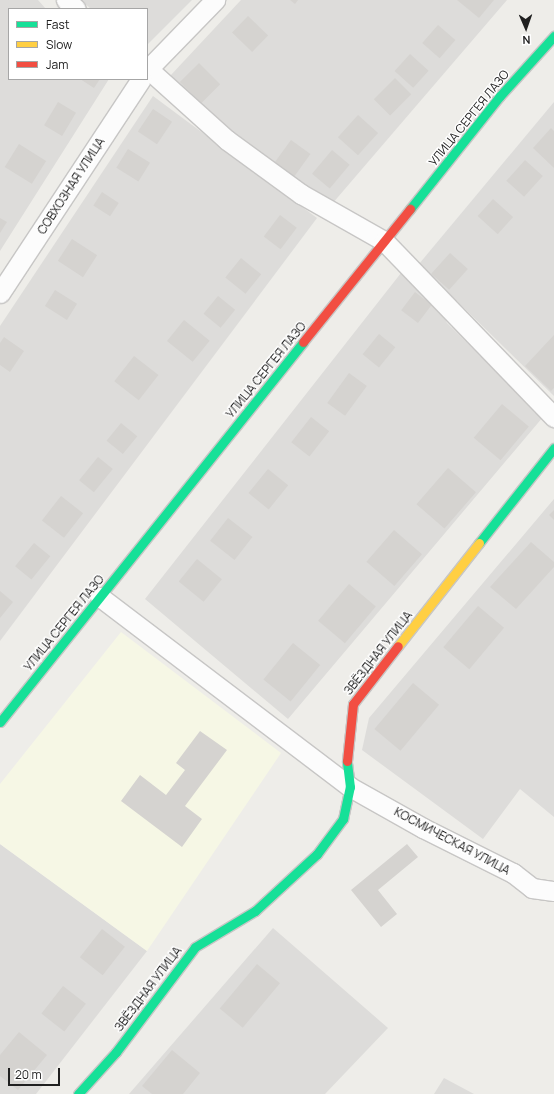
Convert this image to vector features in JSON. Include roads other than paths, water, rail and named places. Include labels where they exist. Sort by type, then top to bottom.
[{"type":"street","points":[[66,0],[75,8]]},
{"type":"street","name":"СОВХОЗНАЯ УЛИЦА","points":[[148,69],[215,0]]},
{"type":"street","name":"УЛИЦА СЕРГЕЯ ЛАЗО","points":[[0,722],[500,96],[554,36]]},
{"type":"street","points":[[148,73],[227,140],[301,194],[384,241],[554,417]]},
{"type":"street","name":"СОВХОЗНАЯ УЛИЦА","points":[[0,293],[140,80]]},
{"type":"street","name":"ЗВЁЗДНАЯ УЛИЦА","points":[[78,1094],[116,1052],[195,948],[256,912],[317,854],[343,819],[350,786],[347,758],[353,704],[554,448]]},
{"type":"street","name":"КОСМИЧЕСКАЯ УЛИЦА","points":[[100,597],[350,786],[423,828],[513,873],[532,888],[554,891]]}]
